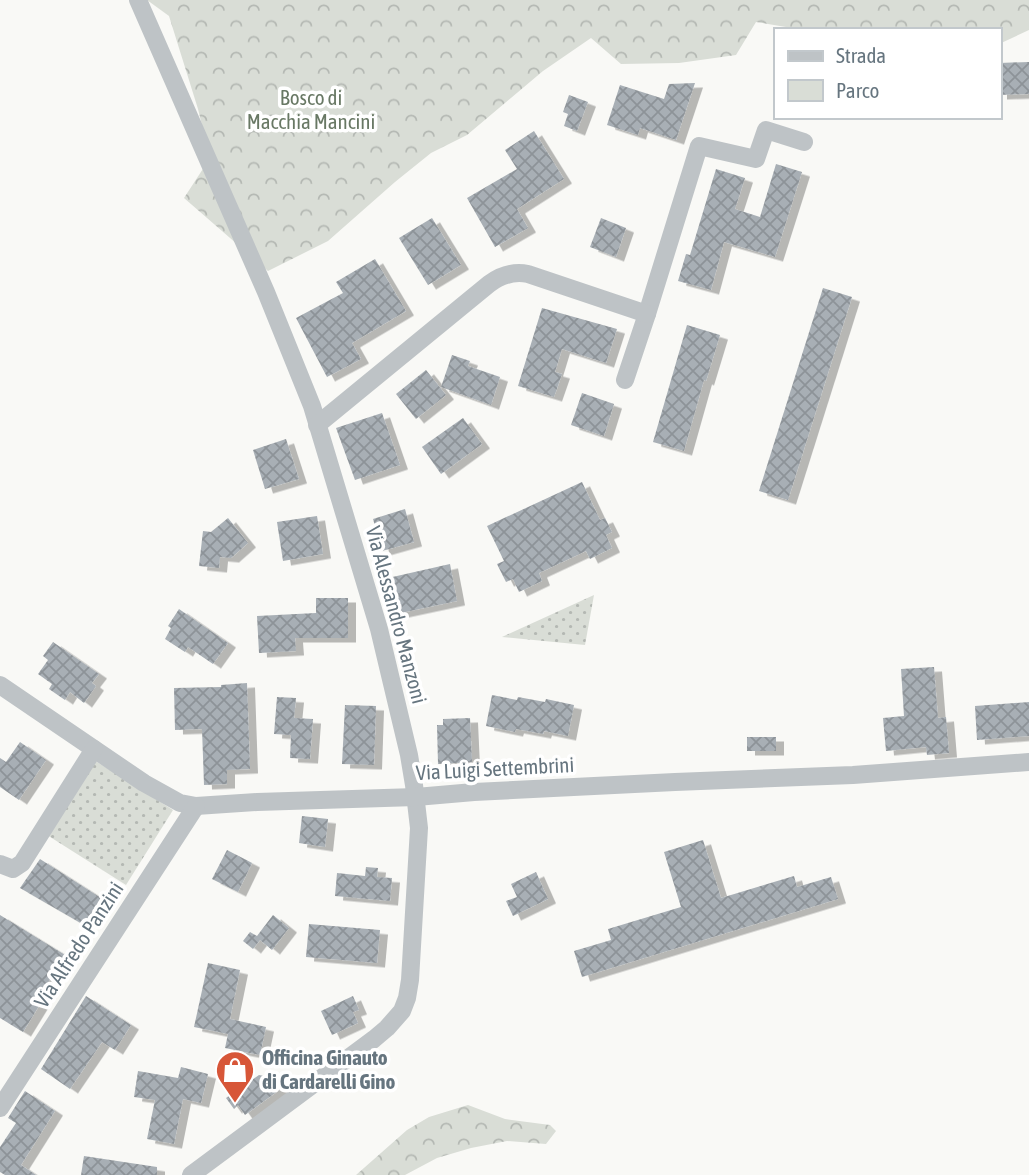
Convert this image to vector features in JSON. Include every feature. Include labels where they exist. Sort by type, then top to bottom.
[{"type":"street","name":"Via Alessandro Manzoni","points":[[138,0],[272,306],[312,406],[379,629],[409,755],[419,819],[412,965],[409,992],[402,1011],[374,1039],[191,1175]]},
{"type":"street","points":[[625,380],[699,146],[756,159],[766,130],[804,142]]},
{"type":"street","points":[[317,425],[488,284],[508,274],[528,274],[648,314]]},
{"type":"street","name":"Via Luigi Settembrini","points":[[0,685],[161,793],[180,803],[196,806],[853,775],[1029,762]]},
{"type":"street","points":[[0,864],[13,869],[24,860],[94,749]]},
{"type":"street","name":"Via Alfredo Panzini","points":[[0,1108],[196,806]]},
{"type":"green space","name":"Bosco di Macchia Mancini","points":[[147,0],[1029,0],[1029,30],[1001,43],[1001,28],[788,28],[756,22],[736,55],[679,63],[621,64],[591,38],[543,71],[467,135],[431,153],[328,241],[268,271],[184,198],[210,158],[169,16]]},
{"type":"green space","points":[[594,595],[585,645],[502,637]]},
{"type":"green space","points":[[94,760],[173,810],[126,885],[47,835]]},
{"type":"green space","points":[[468,1105],[505,1119],[550,1125],[556,1131],[546,1144],[507,1141],[437,1158],[405,1175],[356,1175],[407,1130],[429,1117]]},
{"type":"building","points":[[1029,62],[1029,94],[1001,95],[1001,63]]},
{"type":"building","points":[[695,83],[676,140],[640,128],[638,135],[607,125],[620,85],[664,99],[669,84]]},
{"type":"building","points":[[569,95],[588,102],[577,131],[564,126],[568,114],[563,112]]},
{"type":"building","points":[[534,131],[564,179],[517,209],[528,228],[495,247],[467,198],[517,169],[505,150]]},
{"type":"building","points":[[776,164],[802,172],[775,257],[724,242],[711,290],[678,281],[686,254],[690,255],[716,169],[745,178],[735,209],[760,217]]},
{"type":"building","points":[[432,218],[461,265],[428,285],[399,238]]},
{"type":"building","points":[[601,218],[626,228],[616,257],[590,247]]},
{"type":"building","points":[[375,259],[406,311],[352,343],[361,359],[327,377],[296,318],[343,293],[336,282]]},
{"type":"building","points":[[823,288],[852,297],[788,500],[759,491]]},
{"type":"building","points":[[542,308],[617,329],[606,363],[562,349],[555,372],[562,374],[554,397],[518,386]]},
{"type":"building","points":[[687,325],[720,335],[684,451],[653,442]]},
{"type":"building","points":[[452,355],[470,361],[468,366],[500,377],[491,405],[441,387]]},
{"type":"building","points":[[426,370],[446,395],[416,419],[396,394]]},
{"type":"building","points":[[582,393],[614,404],[604,436],[571,425]]},
{"type":"building","points":[[382,413],[400,465],[355,480],[336,428]]},
{"type":"building","points":[[463,418],[482,444],[441,474],[422,447]]},
{"type":"building","points":[[286,439],[299,479],[265,489],[253,450]]},
{"type":"building","points":[[582,482],[600,520],[605,518],[612,532],[606,535],[612,548],[590,559],[586,551],[539,573],[542,581],[519,592],[513,579],[506,582],[497,564],[504,561],[487,526]]},
{"type":"building","points":[[405,509],[414,542],[382,551],[373,519]]},
{"type":"building","points":[[317,516],[323,554],[283,561],[277,522]]},
{"type":"building","points":[[228,518],[248,543],[231,558],[220,557],[219,568],[199,566],[203,531],[211,532]]},
{"type":"building","points":[[450,564],[457,601],[396,614],[388,578]]},
{"type":"building","points":[[316,598],[348,598],[348,638],[295,638],[296,651],[259,653],[257,616],[316,613]]},
{"type":"building","points":[[179,609],[228,643],[213,664],[188,647],[185,652],[165,639],[171,628],[168,626]]},
{"type":"building","points":[[53,642],[99,674],[92,683],[96,686],[84,703],[70,692],[65,700],[49,689],[52,684],[38,674],[48,660],[43,656]]},
{"type":"building","points":[[934,667],[938,718],[946,717],[949,753],[927,755],[926,747],[886,751],[883,718],[904,716],[901,669]]},
{"type":"building","points":[[247,683],[250,769],[227,770],[227,784],[204,785],[202,729],[175,730],[174,688],[221,687]]},
{"type":"building","points":[[492,695],[517,700],[518,697],[545,702],[546,699],[574,705],[568,736],[544,731],[543,734],[516,729],[515,732],[486,726]]},
{"type":"building","points":[[277,697],[296,698],[294,718],[313,719],[310,759],[290,758],[291,735],[274,734]]},
{"type":"building","points":[[1029,702],[1029,736],[977,740],[975,706]]},
{"type":"building","points":[[345,705],[376,706],[374,765],[342,764]]},
{"type":"building","points":[[470,718],[472,762],[438,764],[437,725],[443,725],[443,719]]},
{"type":"building","points":[[747,737],[776,737],[776,751],[747,751]]},
{"type":"building","points":[[20,742],[46,760],[19,800],[0,787],[0,758],[6,762]]},
{"type":"building","points":[[302,816],[328,819],[325,847],[299,843]]},
{"type":"building","points":[[703,840],[721,898],[794,876],[797,887],[831,877],[838,899],[582,977],[574,951],[611,940],[608,929],[681,907],[664,852]]},
{"type":"building","points":[[227,850],[252,863],[238,892],[212,879]]},
{"type":"building","points":[[40,859],[101,898],[84,925],[20,888]]},
{"type":"building","points":[[366,867],[378,868],[377,877],[392,878],[390,901],[335,896],[337,873],[365,876]]},
{"type":"building","points":[[536,872],[548,899],[513,916],[506,901],[517,897],[511,884]]},
{"type":"building","points":[[0,915],[65,955],[38,999],[42,1001],[23,1032],[0,1018]]},
{"type":"building","points":[[273,915],[289,928],[272,950],[260,940],[253,949],[243,941],[250,932],[257,936]]},
{"type":"building","points":[[309,924],[380,930],[377,963],[306,957]]},
{"type":"building","points":[[208,963],[240,970],[230,1019],[266,1027],[260,1055],[225,1048],[228,1034],[194,1027]]},
{"type":"building","points":[[86,996],[131,1025],[115,1050],[102,1042],[70,1089],[41,1069]]},
{"type":"building","points":[[353,996],[359,1010],[353,1012],[358,1023],[332,1035],[321,1011]]},
{"type":"building","points":[[181,1067],[208,1074],[201,1103],[183,1099],[174,1144],[147,1139],[155,1100],[134,1097],[138,1071],[178,1078]]},
{"type":"building","points":[[259,1075],[275,1078],[282,1088],[245,1115],[238,1105],[234,1109],[226,1098]]},
{"type":"building","points":[[25,1091],[55,1111],[21,1165],[36,1175],[5,1175],[0,1172],[0,1147],[16,1123],[8,1118]]},
{"type":"building","points":[[84,1156],[157,1167],[157,1175],[81,1175]]},
{"type":"place","name":"Officina Ginauto di Cardarelli Gino","points":[[235,1104]]}]
